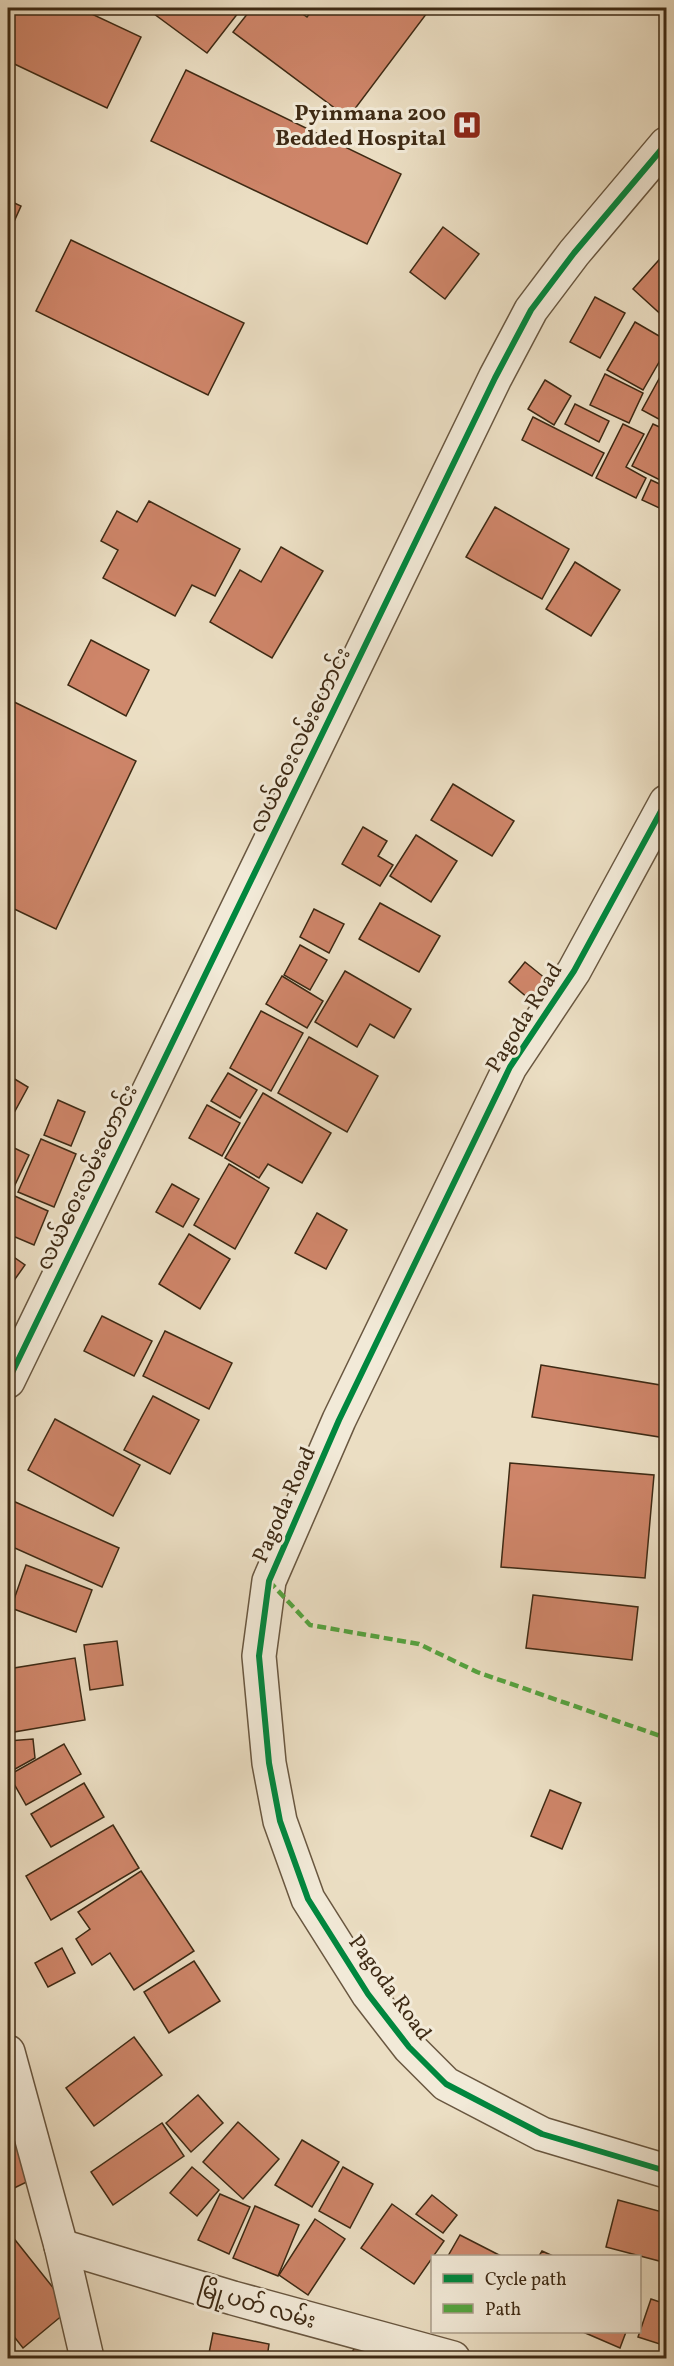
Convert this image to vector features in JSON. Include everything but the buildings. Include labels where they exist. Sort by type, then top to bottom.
[{"type":"street","name":"လယ်ဝေးလမ်းဟောင်း","points":[[8,1381],[495,378],[531,310],[574,253],[666,144]]},
{"type":"street","name":"Pagoda Road","points":[[666,802],[574,971],[510,1067],[339,1420],[269,1581],[259,1656],[269,1763],[280,1821],[308,1899],[368,1994],[402,2038],[446,2084],[542,2134],[666,2171]]},
{"type":"street","points":[[8,2052],[62,2246],[87,2358]]},
{"type":"street","name":"မြို့ပတ် လမ်း","points":[[62,2246],[233,2298],[453,2358]]},
{"type":"marked path","points":[[269,1581],[310,1625],[419,1644],[477,1672],[666,1738]]},
{"type":"cycle path","points":[[8,1381],[495,378],[531,310],[574,253],[666,144]]},
{"type":"cycle path","points":[[666,802],[574,971],[510,1067],[339,1420],[269,1581],[259,1656],[269,1763],[280,1821],[308,1899],[368,1994],[409,2047],[446,2084],[542,2134],[666,2171]]},
{"type":"place","name":"Pyinmana 200 Bedded Hospital","points":[[467,125]]}]
